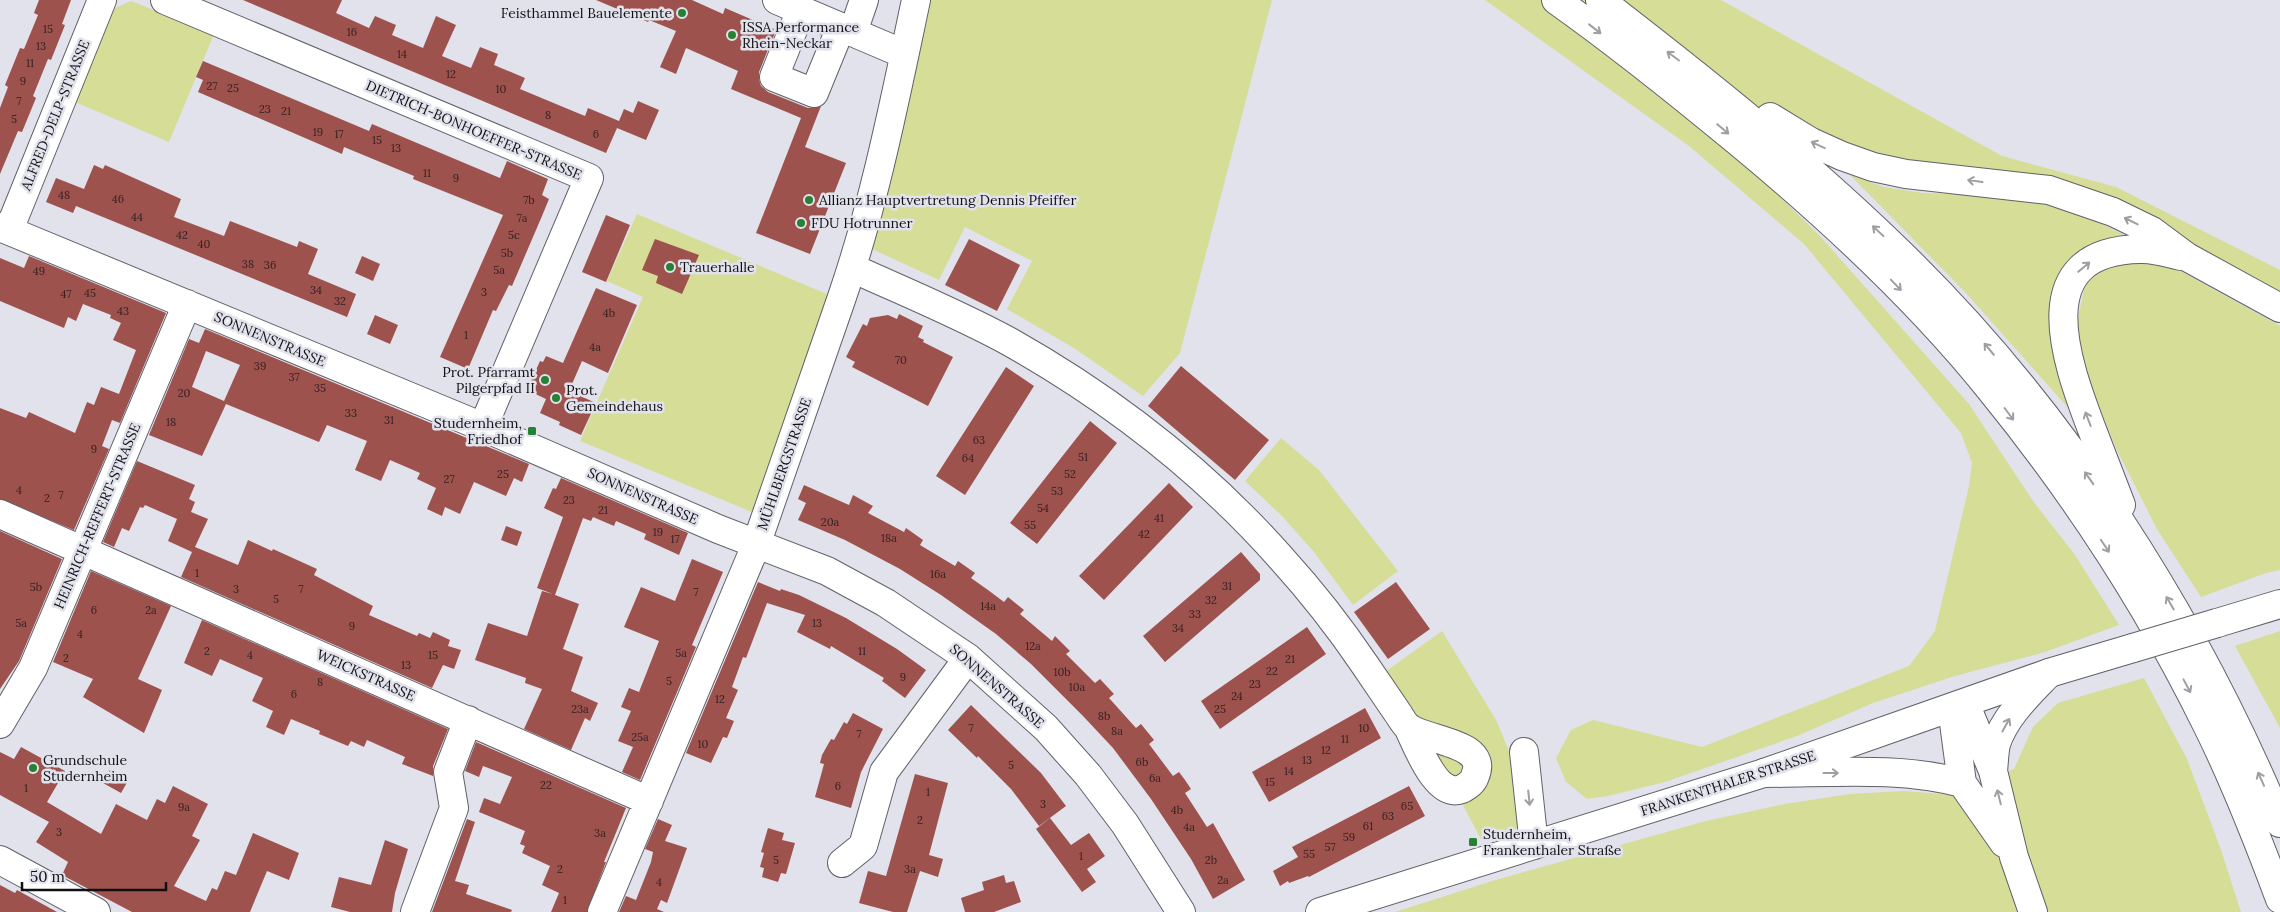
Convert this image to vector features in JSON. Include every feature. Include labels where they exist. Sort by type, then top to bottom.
[{"type":"main road","name":"ALFRED-DELP-STRASSE","points":[[5,228],[90,47],[102,0]]},
{"type":"main road","name":"DIETRICH-BONHOEFFER-STRASSE","points":[[165,0],[589,178],[483,427]]},
{"type":"main road","points":[[864,0],[847,30],[814,93],[774,77],[787,3],[847,30],[904,54]]},
{"type":"main road","name":"MÜHLBERGSTRASSE","points":[[602,912],[756,545],[852,268],[878,168],[916,0]]},
{"type":"main road","points":[[1556,0],[1694,105],[1796,190],[1886,274],[1945,336],[1990,389],[2071,495],[2117,565],[2268,828],[2268,912]]},
{"type":"main road","points":[[1600,0],[1711,85],[1822,179],[1904,257],[1966,322],[2049,423],[2137,546],[2203,659],[2232,716],[2268,828],[2280,899]]},
{"type":"main road","points":[[1711,85],[1810,142],[1874,167],[1906,174],[2049,190],[2113,212],[2152,231],[2187,257],[2280,308]]},
{"type":"main road","name":"SONNENSTRASSE","points":[[5,228],[483,427],[756,545],[828,571],[886,603],[968,658],[1046,728],[1088,775],[1142,849],[1181,912]]},
{"type":"main road","points":[[2137,546],[2078,393],[2066,353],[2062,312],[2067,290],[2078,271],[2092,259],[2109,252],[2141,248],[2187,257]]},
{"type":"main road","points":[[852,268],[963,318],[1061,373],[1144,431],[1200,477],[1259,533],[1294,572],[1354,648],[1408,727]]},
{"type":"main road","name":"HEINRICH-REFFERT-STRASSE","points":[[0,724],[33,668],[187,304]]},
{"type":"main road","name":"WEICKSTRASSE","points":[[0,514],[649,801]]},
{"type":"main road","name":"FRANKENTHALER STRASSE","points":[[1320,912],[1764,773],[2049,674],[2280,604]]},
{"type":"main road","points":[[842,863],[863,846],[884,772],[968,658]]},
{"type":"main road","points":[[1993,771],[1996,745],[2006,722],[2024,699],[2049,674]]},
{"type":"main road","points":[[1958,705],[1993,771],[2014,857],[2033,912]]},
{"type":"main road","points":[[1958,705],[1962,783],[2014,857]]},
{"type":"main road","points":[[415,912],[454,808],[448,772],[468,720]]},
{"type":"main road","points":[[1524,752],[1534,844]]},
{"type":"main road","points":[[1764,773],[1888,773],[1934,776],[1962,783]]},
{"type":"main road","points":[[0,860],[96,912]]},
{"type":"green space","points":[[904,0],[1272,0],[1180,353],[1143,396],[1074,348],[1007,309],[1032,261],[965,227],[939,280],[872,249],[893,168],[868,157]]},
{"type":"green space","points":[[1485,0],[1721,0],[2002,156],[2116,187],[2280,270],[2280,294],[2180,236],[2093,193],[1731,149],[1819,235],[1969,404],[2033,501],[2075,555],[2119,625],[2045,652],[1955,676],[1873,703],[1797,736],[1665,782],[1608,796],[1587,799],[1566,782],[1556,758],[1571,730],[1593,720],[1702,747],[1909,666],[1935,631],[1969,486],[1972,463],[1961,433],[1804,244],[1689,146]]},
{"type":"green space","points":[[131,1],[214,34],[169,142],[75,102],[110,16],[115,8]]},
{"type":"green space","points":[[1850,175],[1884,187],[1923,193],[1979,195],[2044,204],[2092,219],[2132,239],[2077,256],[2063,271],[2054,288],[2051,308],[2053,350],[2070,410],[1965,292]]},
{"type":"green space","points":[[637,214],[829,295],[752,512],[580,441],[643,297],[607,281]]},
{"type":"green space","points":[[2137,258],[2171,266],[2280,326],[2280,570],[2266,573],[2201,597],[2157,529],[2117,450],[2089,382],[2076,329],[2085,284],[2102,270]]},
{"type":"green space","points":[[1281,438],[1319,470],[1398,571],[1353,605],[1314,552],[1282,516],[1245,481]]},
{"type":"green space","points":[[1442,631],[1496,720],[1519,775],[1518,828],[1481,839],[1418,721],[1385,672]]},
{"type":"green space","points":[[2280,631],[2280,728],[2235,646]]},
{"type":"green space","points":[[2144,678],[2187,759],[2221,850],[2241,912],[1395,912],[1492,881],[1706,821],[1785,804],[1850,794],[1904,791],[1954,795],[2014,769],[2033,727],[2058,703]]},
{"type":"building","points":[[39,0],[71,0],[62,24],[65,25],[51,60],[48,59],[33,96],[36,98],[22,132],[18,131],[0,174],[0,108],[8,87],[5,85],[20,48],[24,49],[38,15],[34,13]]},
{"type":"building","points":[[243,0],[342,0],[336,13],[369,28],[375,16],[396,25],[392,35],[423,48],[436,16],[456,25],[442,56],[471,68],[480,47],[498,54],[494,65],[525,78],[520,89],[585,116],[588,108],[619,121],[624,109],[633,113],[638,101],[659,110],[646,140],[617,128],[606,153]]},
{"type":"building","points":[[596,0],[692,0],[723,14],[725,8],[776,30],[759,72],[761,86],[768,92],[808,108],[821,106],[805,147],[846,163],[810,254],[756,233],[801,118],[731,89],[738,71],[686,48],[676,74],[660,67],[676,31],[649,20],[648,22]]},
{"type":"building","points":[[203,61],[369,131],[372,124],[500,178],[507,161],[548,179],[542,195],[549,199],[542,216],[512,286],[509,285],[496,311],[493,310],[468,369],[440,357],[503,215],[413,179],[414,176],[344,147],[342,154],[198,92],[203,80],[196,77]]},
{"type":"building","points":[[94,165],[103,169],[105,165],[181,199],[174,217],[224,236],[230,221],[297,247],[299,241],[318,249],[308,274],[356,294],[347,317],[76,206],[73,213],[46,202],[56,178],[84,189]]},
{"type":"building","points":[[606,215],[630,225],[606,282],[582,272]]},
{"type":"building","name":"Trauerhalle","points":[[655,239],[699,255],[682,294],[656,283],[658,276],[642,270]]},
{"type":"building","points":[[969,239],[1020,265],[997,311],[945,285]]},
{"type":"building","points":[[29,256],[166,313],[120,423],[112,420],[102,446],[109,449],[74,530],[0,499],[0,408],[26,418],[29,412],[75,433],[87,402],[94,405],[101,387],[119,394],[136,350],[113,340],[121,323],[110,318],[111,315],[83,304],[76,321],[68,317],[64,328],[0,301],[0,258],[24,268]]},
{"type":"building","points":[[362,256],[380,264],[373,281],[355,273]]},
{"type":"building","points":[[596,288],[637,305],[608,373],[582,361],[569,391],[596,403],[581,435],[559,425],[560,422],[540,413],[546,399],[527,390],[540,361],[543,362],[546,356],[563,363]]},
{"type":"building","points":[[899,314],[923,326],[918,337],[924,340],[923,342],[953,357],[928,406],[852,367],[855,362],[846,357],[863,324],[867,326],[870,318],[888,315],[897,319]]},
{"type":"building","points":[[375,315],[398,325],[390,344],[367,334]]},
{"type":"building","points":[[205,329],[529,464],[522,482],[514,478],[506,496],[474,482],[460,514],[445,507],[442,516],[427,509],[436,488],[417,479],[420,473],[390,460],[381,481],[355,470],[367,441],[327,425],[319,442],[226,404],[202,456],[149,435],[189,339],[199,343]],"holes":[[[206,351],[240,365],[224,401],[192,387]]]},
{"type":"building","points":[[1181,366],[1269,440],[1235,480],[1148,406]]},
{"type":"building","points":[[1006,367],[1034,386],[965,495],[936,476]]},
{"type":"building","points":[[1090,421],[1117,443],[1037,544],[1010,523]]},
{"type":"building","points":[[137,461],[195,485],[189,499],[195,502],[191,512],[208,519],[195,547],[238,565],[248,540],[317,569],[314,575],[373,606],[369,615],[417,636],[419,633],[430,638],[433,632],[450,640],[448,646],[461,650],[454,669],[443,665],[432,688],[181,577],[192,552],[168,541],[177,519],[145,505],[143,508],[140,507],[129,531],[122,528],[114,547],[103,542]]},
{"type":"building","points":[[561,478],[688,533],[679,555],[644,539],[646,534],[616,521],[614,526],[593,517],[591,521],[583,518],[555,595],[579,604],[563,649],[583,657],[571,691],[598,703],[590,721],[585,718],[571,750],[524,729],[542,689],[525,683],[526,678],[475,660],[488,623],[527,636],[542,591],[553,594],[537,588],[563,517],[544,508],[553,488],[556,489]]},
{"type":"building","points":[[1169,483],[1193,507],[1104,600],[1079,576]]},
{"type":"building","points":[[804,485],[849,505],[853,495],[873,506],[868,513],[904,532],[906,528],[923,540],[920,545],[955,566],[958,561],[975,573],[971,578],[1004,602],[1008,597],[1024,610],[1020,614],[1052,641],[1055,636],[1070,651],[1066,654],[1095,683],[1100,679],[1114,694],[1109,698],[1136,728],[1141,724],[1154,740],[1149,744],[1173,776],[1179,772],[1191,789],[1185,793],[1207,827],[1213,823],[1245,880],[1213,899],[1191,859],[1151,799],[1113,748],[1083,716],[1031,664],[996,634],[941,595],[900,569],[845,540],[798,520],[806,503],[798,499]]},
{"type":"building","points":[[506,526],[522,532],[517,546],[501,540]]},
{"type":"building","points":[[0,531],[62,559],[19,661],[0,689]]},
{"type":"building","points":[[1241,552],[1260,574],[1260,580],[1165,662],[1143,636]]},
{"type":"building","points":[[692,559],[723,572],[692,645],[696,647],[640,780],[622,772],[633,747],[618,741],[631,711],[621,707],[629,688],[639,692],[659,641],[624,627],[641,587],[675,601]]},
{"type":"building","points":[[91,571],[171,606],[138,679],[162,690],[144,733],[83,697],[93,679],[53,662]]},
{"type":"building","points":[[758,582],[780,591],[781,589],[799,595],[846,618],[897,649],[926,670],[905,698],[882,681],[884,678],[831,646],[830,649],[797,632],[805,615],[767,603],[746,658],[743,657],[732,687],[738,690],[726,718],[734,721],[727,738],[723,737],[711,763],[686,753]]},
{"type":"building","points":[[1396,582],[1430,629],[1388,659],[1354,612]]},
{"type":"building","points":[[202,620],[448,729],[433,766],[433,776],[402,764],[405,757],[367,740],[364,747],[351,741],[348,746],[319,734],[320,731],[291,719],[284,735],[266,727],[273,711],[252,701],[263,678],[220,659],[212,676],[184,663]]},
{"type":"building","points":[[1307,627],[1326,654],[1220,729],[1201,701]]},
{"type":"building","points":[[971,705],[1041,773],[1066,806],[1039,826],[1011,789],[978,756],[977,758],[948,730]]},
{"type":"building","points":[[1365,708],[1381,738],[1269,802],[1252,772]]},
{"type":"building","points":[[853,713],[883,729],[861,772],[851,808],[815,797],[824,764],[820,763],[822,755],[831,739],[834,740],[844,722],[847,724]]},
{"type":"building","points":[[476,742],[626,808],[604,862],[606,862],[587,912],[551,912],[559,893],[542,885],[550,866],[522,853],[525,846],[520,844],[525,831],[479,812],[484,798],[500,804],[512,777],[483,766],[479,777],[465,771]]},
{"type":"building","points":[[21,747],[65,771],[47,802],[101,834],[116,804],[147,820],[157,799],[165,803],[173,786],[208,804],[192,836],[200,840],[174,886],[206,901],[212,888],[217,890],[225,871],[236,875],[253,833],[299,853],[289,880],[267,871],[250,912],[132,912],[62,875],[68,862],[36,842],[49,822],[0,795],[0,752],[14,759]]},
{"type":"building","points":[[110,770],[129,779],[121,793],[103,783]]},
{"type":"building","points":[[915,774],[948,783],[929,855],[943,859],[938,877],[920,871],[907,912],[893,912],[859,903],[868,871],[886,876]]},
{"type":"building","points":[[1409,786],[1425,816],[1309,877],[1289,883],[1288,881],[1280,886],[1273,871],[1298,857],[1292,847]]},
{"type":"building","points":[[1050,818],[1071,845],[1089,833],[1105,856],[1087,869],[1096,882],[1082,892],[1036,829]]},
{"type":"building","points":[[467,819],[475,822],[455,881],[469,885],[466,894],[512,910],[511,912],[432,912]]},
{"type":"building","points":[[658,819],[672,825],[665,841],[687,848],[667,903],[661,900],[657,909],[664,912],[619,912],[626,896],[636,900],[653,852],[645,849]]},
{"type":"building","points":[[768,828],[784,833],[782,840],[795,843],[786,874],[781,873],[778,882],[762,877],[764,868],[760,867],[764,853],[761,852]]},
{"type":"building","points":[[385,840],[408,849],[395,893],[392,912],[350,912],[331,907],[339,877],[371,885]]},
{"type":"building","points":[[1004,875],[1006,883],[1014,881],[1021,902],[994,912],[965,912],[961,898],[984,890],[982,882]]},
{"type":"building","points":[[0,885],[15,893],[17,890],[57,912],[0,912]]},
{"type":"place","name":"Feisthammel Bauelemente","points":[[682,13]]},
{"type":"place","name":"ISSA Performance Rhein-Neckar","points":[[732,35]]},
{"type":"place","name":"Allianz Hauptvertretung Dennis Pfeiffer","points":[[809,200]]},
{"type":"place","name":"FDU Hotrunner","points":[[801,223]]},
{"type":"place","name":"Trauerhalle","points":[[670,267]]},
{"type":"place","name":"Prot. Pfarramt Pilgerpfad II","points":[[545,380]]},
{"type":"place","name":"Prot. Gemeindehaus","points":[[556,398]]},
{"type":"place","name":"Studernheim, Friedhof","points":[[532,431]]},
{"type":"place","name":"Grundschule Studernheim","points":[[33,768]]},
{"type":"place","name":"Studernheim, Frankenthaler Straße","points":[[1473,842]]}]
